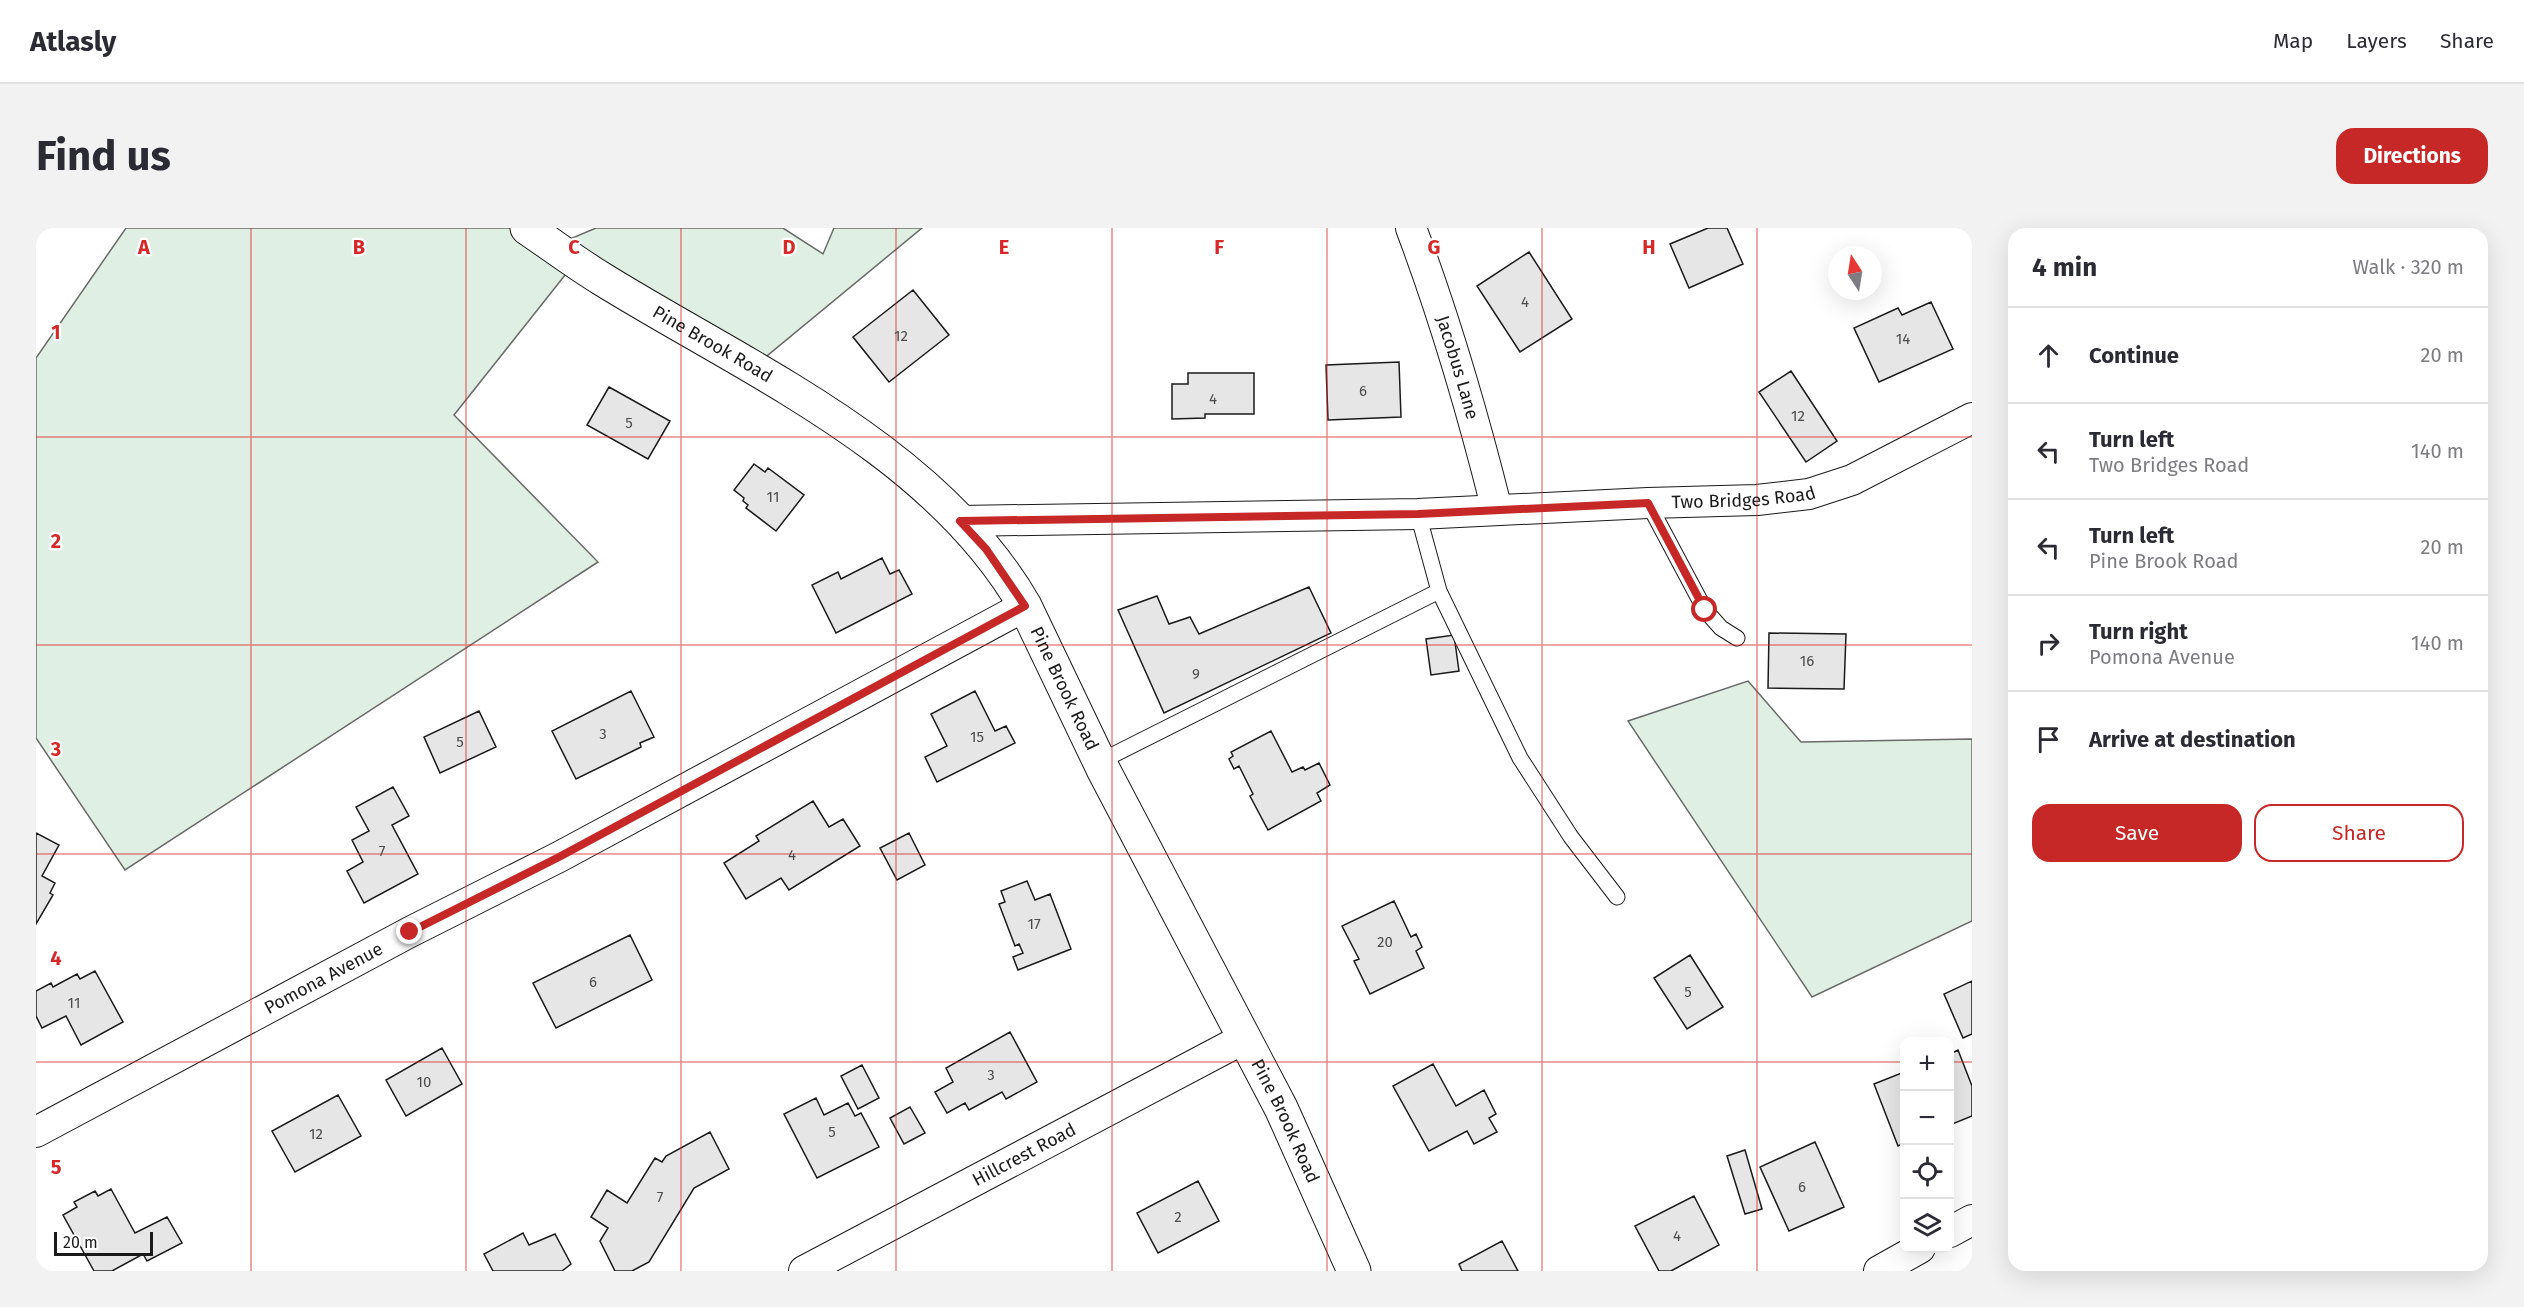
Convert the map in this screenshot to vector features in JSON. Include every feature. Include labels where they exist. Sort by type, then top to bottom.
[{"type":"street","name":"Pine Brook Road","points":[[527,228],[601,279],[710,342],[851,429],[905,470],[960,521],[986,549],[1025,606],[1099,762],[1281,1108],[1354,1271]]},
{"type":"street","name":"Jacobus Lane","points":[[1411,228],[1434,290],[1474,417],[1497,510]]},
{"type":"street","name":"Two Bridges Road","points":[[960,521],[1418,514],[1757,500],[1809,494],[1852,480],[1972,418]]},
{"type":"street","name":"Pomona Avenue","points":[[36,1132],[410,932],[559,857],[1025,606]]},
{"type":"street","name":"Hillcrest Road","points":[[804,1271],[1243,1039]]},
{"type":"street","points":[[1954,1230],[1972,1220]]},
{"type":"street","points":[[1879,1271],[1911,1253]]},
{"type":"lane","points":[[1648,503],[1705,610],[1721,628],[1737,638]]},
{"type":"lane","points":[[1418,514],[1438,591],[1520,758],[1571,837],[1617,897]]},
{"type":"lane","points":[[1099,762],[1438,591]]},
{"type":"green space","points":[[126,228],[531,228],[556,245],[596,228],[783,228],[823,254],[834,228],[922,228],[756,365],[577,260],[454,415],[598,562],[125,870],[36,738],[36,358]]},
{"type":"green space","points":[[1748,681],[1801,742],[1972,739],[1972,921],[1812,997],[1628,721]]},
{"type":"building","points":[[1708,228],[1727,228],[1743,264],[1689,288],[1670,244]]},
{"type":"building","points":[[1529,252],[1572,319],[1520,352],[1477,286]]},
{"type":"building","points":[[913,290],[949,335],[889,382],[853,337]]},
{"type":"building","points":[[1931,302],[1953,349],[1879,382],[1854,328],[1898,308],[1902,315]]},
{"type":"building","points":[[1399,362],[1401,417],[1328,420],[1326,365]]},
{"type":"building","points":[[1791,371],[1837,441],[1806,462],[1759,392]]},
{"type":"building","points":[[1188,373],[1254,373],[1254,414],[1205,414],[1205,418],[1172,419],[1172,384],[1188,384]]},
{"type":"building","points":[[609,387],[670,421],[648,459],[587,425]]},
{"type":"building","points":[[754,464],[765,472],[768,468],[804,495],[776,531],[746,508],[748,505],[743,501],[744,498],[734,490]]},
{"type":"building","points":[[882,558],[890,574],[899,570],[912,594],[836,633],[812,585],[838,572],[841,579]]},
{"type":"building","points":[[1309,587],[1331,633],[1164,713],[1118,610],[1157,596],[1169,624],[1190,617],[1199,634]]},
{"type":"building","points":[[1769,633],[1846,634],[1844,689],[1768,688]]},
{"type":"building","points":[[1454,635],[1459,671],[1431,675],[1426,639]]},
{"type":"building","points":[[631,691],[654,737],[640,743],[641,747],[576,779],[552,731]]},
{"type":"building","points":[[975,691],[995,731],[1006,726],[1015,743],[937,782],[925,757],[947,746],[931,714]]},
{"type":"building","points":[[479,711],[496,747],[440,773],[424,737]]},
{"type":"building","points":[[1271,731],[1292,772],[1303,767],[1305,770],[1319,763],[1330,785],[1317,793],[1321,801],[1268,830],[1250,796],[1253,794],[1239,766],[1234,769],[1229,759],[1233,756],[1231,752]]},
{"type":"building","points":[[393,787],[409,816],[392,825],[418,874],[364,903],[347,871],[363,862],[352,840],[369,831],[356,807]]},
{"type":"building","points":[[813,801],[829,827],[843,819],[860,846],[789,890],[781,878],[746,899],[724,863],[759,841],[756,836]]},
{"type":"building","points":[[36,833],[59,845],[42,876],[55,883],[50,893],[53,895],[36,924]]},
{"type":"building","points":[[909,833],[925,865],[897,880],[880,848]]},
{"type":"building","points":[[1027,881],[1035,900],[1050,894],[1071,949],[1018,970],[1013,957],[1023,953],[1019,944],[1015,946],[999,904],[1005,902],[1001,891]]},
{"type":"building","points":[[1394,901],[1411,937],[1416,934],[1422,947],[1416,951],[1424,968],[1370,994],[1354,961],[1359,959],[1342,926]]},
{"type":"building","points":[[630,935],[652,980],[556,1028],[533,983]]},
{"type":"building","points":[[1690,955],[1723,1007],[1687,1029],[1654,978]]},
{"type":"building","points":[[95,971],[123,1022],[81,1045],[66,1016],[42,1028],[36,1016],[36,991],[51,983],[53,987],[77,974],[80,979]]},
{"type":"building","points":[[1972,981],[1972,1034],[1963,1038],[1944,994]]},
{"type":"building","points":[[1010,1032],[1037,1082],[1006,1099],[1002,1092],[969,1110],[965,1103],[947,1113],[935,1092],[953,1082],[946,1068]]},
{"type":"building","points":[[442,1048],[462,1084],[406,1116],[386,1080]]},
{"type":"building","points":[[1958,1050],[1972,1086],[1972,1116],[1954,1123],[1954,1091],[1954,1052]]},
{"type":"building","points":[[1433,1064],[1456,1106],[1484,1090],[1496,1114],[1489,1118],[1497,1132],[1474,1144],[1467,1131],[1429,1151],[1393,1086]]},
{"type":"building","points":[[862,1065],[879,1098],[858,1109],[841,1076]]},
{"type":"building","points":[[1900,1074],[1900,1145],[1898,1146],[1874,1084]]},
{"type":"building","points":[[338,1095],[361,1136],[295,1172],[272,1131]]},
{"type":"building","points":[[816,1098],[824,1115],[848,1103],[855,1116],[861,1113],[879,1147],[817,1178],[784,1114]]},
{"type":"building","points":[[910,1107],[925,1133],[904,1144],[890,1118]]},
{"type":"building","points":[[710,1132],[729,1169],[694,1188],[649,1262],[632,1271],[615,1271],[600,1241],[608,1228],[591,1217],[607,1190],[627,1203],[655,1158],[662,1162],[666,1156]]},
{"type":"building","points":[[1815,1142],[1844,1207],[1789,1231],[1760,1167]]},
{"type":"building","points":[[1745,1150],[1762,1209],[1745,1214],[1727,1156]]},
{"type":"building","points":[[1198,1181],[1219,1221],[1158,1253],[1137,1213]]},
{"type":"building","points":[[111,1189],[135,1233],[167,1217],[182,1243],[147,1261],[143,1254],[112,1271],[94,1271],[63,1215],[77,1207],[74,1202],[95,1191],[98,1196]]},
{"type":"building","points":[[1694,1196],[1719,1245],[1671,1271],[1659,1271],[1635,1226]]},
{"type":"building","points":[[523,1233],[529,1245],[555,1234],[571,1264],[562,1271],[493,1271],[484,1254]]},
{"type":"building","points":[[1502,1241],[1518,1271],[1462,1271],[1459,1264]]},
{"type":"route","points":[[410,932],[559,857],[1025,606],[986,549],[960,521],[1418,514],[1648,503],[1705,610]]}]
